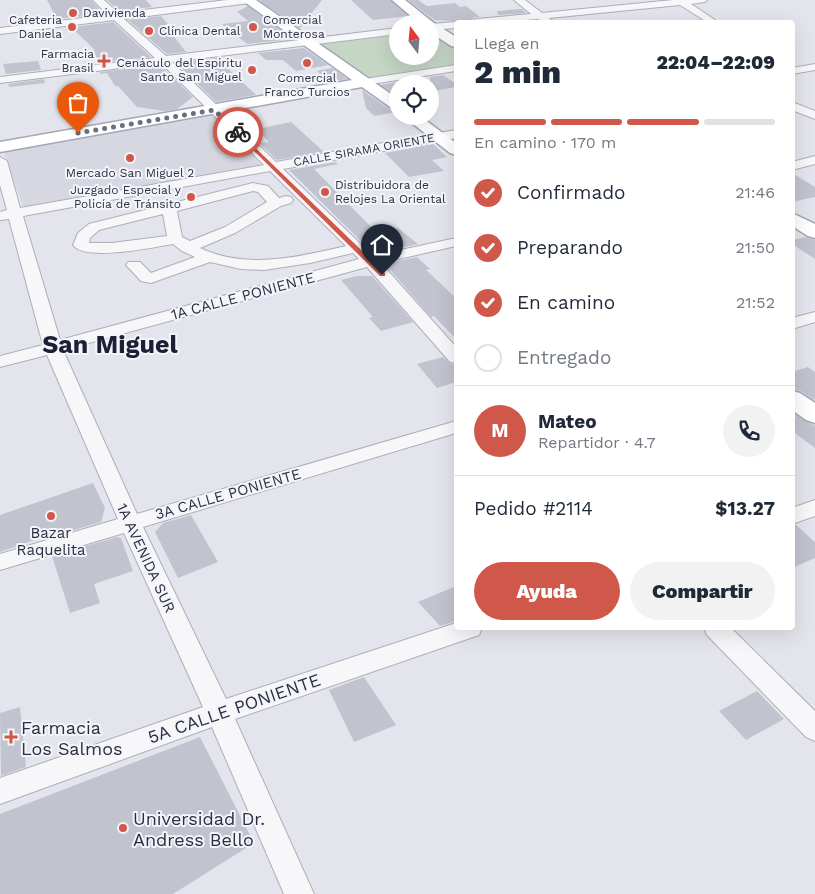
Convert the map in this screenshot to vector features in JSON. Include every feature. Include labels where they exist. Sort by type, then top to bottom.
[{"type":"main road","points":[[249,0],[389,99]]},
{"type":"main road","points":[[398,0],[416,15]]},
{"type":"main road","points":[[439,32],[454,42]]},
{"type":"main road","points":[[0,147],[365,82]]},
{"type":"main road","points":[[422,125],[454,149]]},
{"type":"main road","points":[[795,220],[815,232]]},
{"type":"main road","points":[[795,400],[815,415]]},
{"type":"street","points":[[98,0],[164,60],[357,248],[454,356]]},
{"type":"street","points":[[0,31],[249,0]]},
{"type":"street","points":[[519,0],[547,20]]},
{"type":"street","points":[[497,20],[702,0]]},
{"type":"street","points":[[681,1],[710,20]]},
{"type":"street","points":[[439,25],[454,24]]},
{"type":"street","points":[[0,80],[389,32]]},
{"type":"street","points":[[795,70],[815,67]]},
{"type":"street","points":[[365,82],[454,68]]},
{"type":"street","points":[[795,106],[815,115]]},
{"type":"street","name":"CALLE SIRAMA ORIENTE","points":[[8,215],[454,134]]},
{"type":"street","points":[[795,165],[815,160]]},
{"type":"street","name":"1A AVENIDA SUR","points":[[0,161],[8,215],[53,348],[130,523],[219,713],[299,894]]},
{"type":"street","points":[[276,203],[263,189],[253,187],[94,227],[83,236],[81,245],[87,249],[100,249],[181,243],[230,230],[276,203],[303,196]]},
{"type":"street","points":[[169,208],[181,243],[208,258],[244,264],[274,265],[298,262],[357,248]]},
{"type":"street","name":"1A CALLE PONIENTE","points":[[0,362],[370,261],[454,242]]},
{"type":"street","points":[[134,265],[147,278],[151,278],[208,258]]},
{"type":"street","points":[[795,323],[815,317]]},
{"type":"street","name":"3A CALLE PONIENTE","points":[[0,562],[454,428]]},
{"type":"street","points":[[795,515],[815,508]]},
{"type":"street","name":"5A CALLE PONIENTE","points":[[0,792],[219,713],[464,630]]},
{"type":"street","points":[[718,630],[815,729]]},
{"type":"shaded area","name":"Mercado San Miguel 2","points":[[201,115],[212,115],[260,164],[255,168],[32,208],[23,206],[4,153],[10,149]]},
{"type":"green space","points":[[389,32],[389,65],[439,65],[439,33],[454,42],[454,68],[410,75],[389,75],[389,78],[365,82],[307,42]]},
{"type":"building","points":[[47,0],[91,0],[104,14],[57,19]]},
{"type":"building","points":[[107,0],[146,0],[152,7],[119,11]]},
{"type":"building","points":[[261,0],[322,0],[300,28],[260,1]]},
{"type":"building","points":[[351,0],[390,0],[407,15],[389,15],[389,18],[373,20]]},
{"type":"building","points":[[408,0],[418,0],[427,6],[455,3],[460,7],[466,6],[480,17],[475,17],[471,20],[439,20],[439,15],[428,15]]},
{"type":"building","points":[[248,6],[292,39],[247,44],[222,24],[248,21],[237,12]]},
{"type":"building","points":[[522,9],[526,13],[498,15],[497,11]]},
{"type":"building","points":[[161,16],[168,24],[165,25],[186,52],[167,54],[128,20]]},
{"type":"building","points":[[113,22],[151,57],[98,63],[94,49],[74,30],[67,31],[65,28]]},
{"type":"building","points":[[304,48],[328,65],[296,71],[283,60],[266,60],[258,53]]},
{"type":"building","points":[[217,58],[256,95],[216,102],[176,63]]},
{"type":"building","points":[[38,61],[41,70],[6,74],[3,64]]},
{"type":"building","points":[[160,65],[193,97],[177,109],[165,111],[137,107],[118,86],[115,86],[107,73],[101,74],[100,72]]},
{"type":"building","points":[[332,68],[347,79],[329,82],[317,71]]},
{"type":"building","points":[[443,75],[454,83],[454,87],[439,90],[439,76]]},
{"type":"building","points":[[44,79],[45,83],[9,87],[8,84]]},
{"type":"building","points":[[389,84],[389,90],[380,85]]},
{"type":"building","points":[[362,90],[389,109],[389,113],[374,116],[366,108]]},
{"type":"building","points":[[291,122],[324,152],[277,160],[259,143],[269,142],[257,129]]},
{"type":"building","points":[[433,144],[447,157],[432,160],[444,171],[409,177],[385,153]]},
{"type":"building","points":[[335,162],[338,164],[314,169],[377,233],[398,228],[418,244],[374,254],[289,170]]},
{"type":"building","points":[[795,175],[815,187],[815,197],[795,201]]},
{"type":"building","points":[[806,237],[815,240],[815,259],[795,246],[795,239]]},
{"type":"building","points":[[417,257],[430,269],[426,270],[454,296],[454,337],[434,316],[431,317],[385,264]]},
{"type":"building","points":[[357,276],[372,276],[413,322],[381,331],[369,318],[373,317],[341,280]]},
{"type":"building","points":[[443,357],[449,363],[454,364],[454,383],[437,388],[417,364]]},
{"type":"building","points":[[808,367],[815,372],[815,399],[813,400],[801,391],[795,390],[795,371]]},
{"type":"building","points":[[795,415],[815,426],[815,448],[795,433]]},
{"type":"building","name":"Bazar Raquelita","points":[[93,483],[105,508],[101,522],[47,538],[46,536],[0,552],[0,515]]},
{"type":"building","points":[[191,515],[218,562],[178,578],[155,532],[163,523]]},
{"type":"building","points":[[795,525],[815,542],[815,558],[795,567]]},
{"type":"building","points":[[117,537],[121,538],[133,571],[94,584],[100,603],[70,613],[52,556]]},
{"type":"building","points":[[454,587],[454,622],[440,626],[418,602]]},
{"type":"building","points":[[364,677],[396,725],[354,742],[329,690]]},
{"type":"building","points":[[757,691],[784,719],[746,740],[719,711]]},
{"type":"building","name":"Farmacia Los Salmos","points":[[20,707],[26,767],[1,776],[0,713]]},
{"type":"building","name":"Universidad Dr. Andress Bello","points":[[200,737],[254,843],[173,894],[0,894],[0,814]]},
{"type":"way so far","points":[[78,133],[214,110],[238,132]]},
{"type":"place","name":"Davivienda","points":[[73,13]]},
{"type":"place","name":"Cafeteria Daniela","points":[[72,27]]},
{"type":"place","name":"Comercial Monterosa","points":[[253,27]]},
{"type":"place","name":"Clínica Dental","points":[[149,31]]},
{"type":"place","name":"Farmacia Brasil","points":[[104,61]]},
{"type":"place","name":"Comercial Franco Turcios","points":[[307,63]]},
{"type":"place","name":"Cenáculo del Espiritu Santo San Miguel","points":[[252,70]]},
{"type":"place","name":"Mercado San Miguel 2","points":[[130,158]]},
{"type":"place","name":"Distribuidora de Relojes La Oriental","points":[[325,192]]},
{"type":"place","name":"Juzgado Especial y Policía de Tránsito","points":[[191,197]]},
{"type":"place","name":"Bazar Raquelita","points":[[51,516]]},
{"type":"place","name":"Farmacia Los Salmos","points":[[11,737]]},
{"type":"place","name":"Universidad Dr. Andress Bello","points":[[123,828]]},
{"type":"district","name":"San Miguel","points":[[110,344]]},
{"type":"route","points":[[238,132],[382,275]]}]
